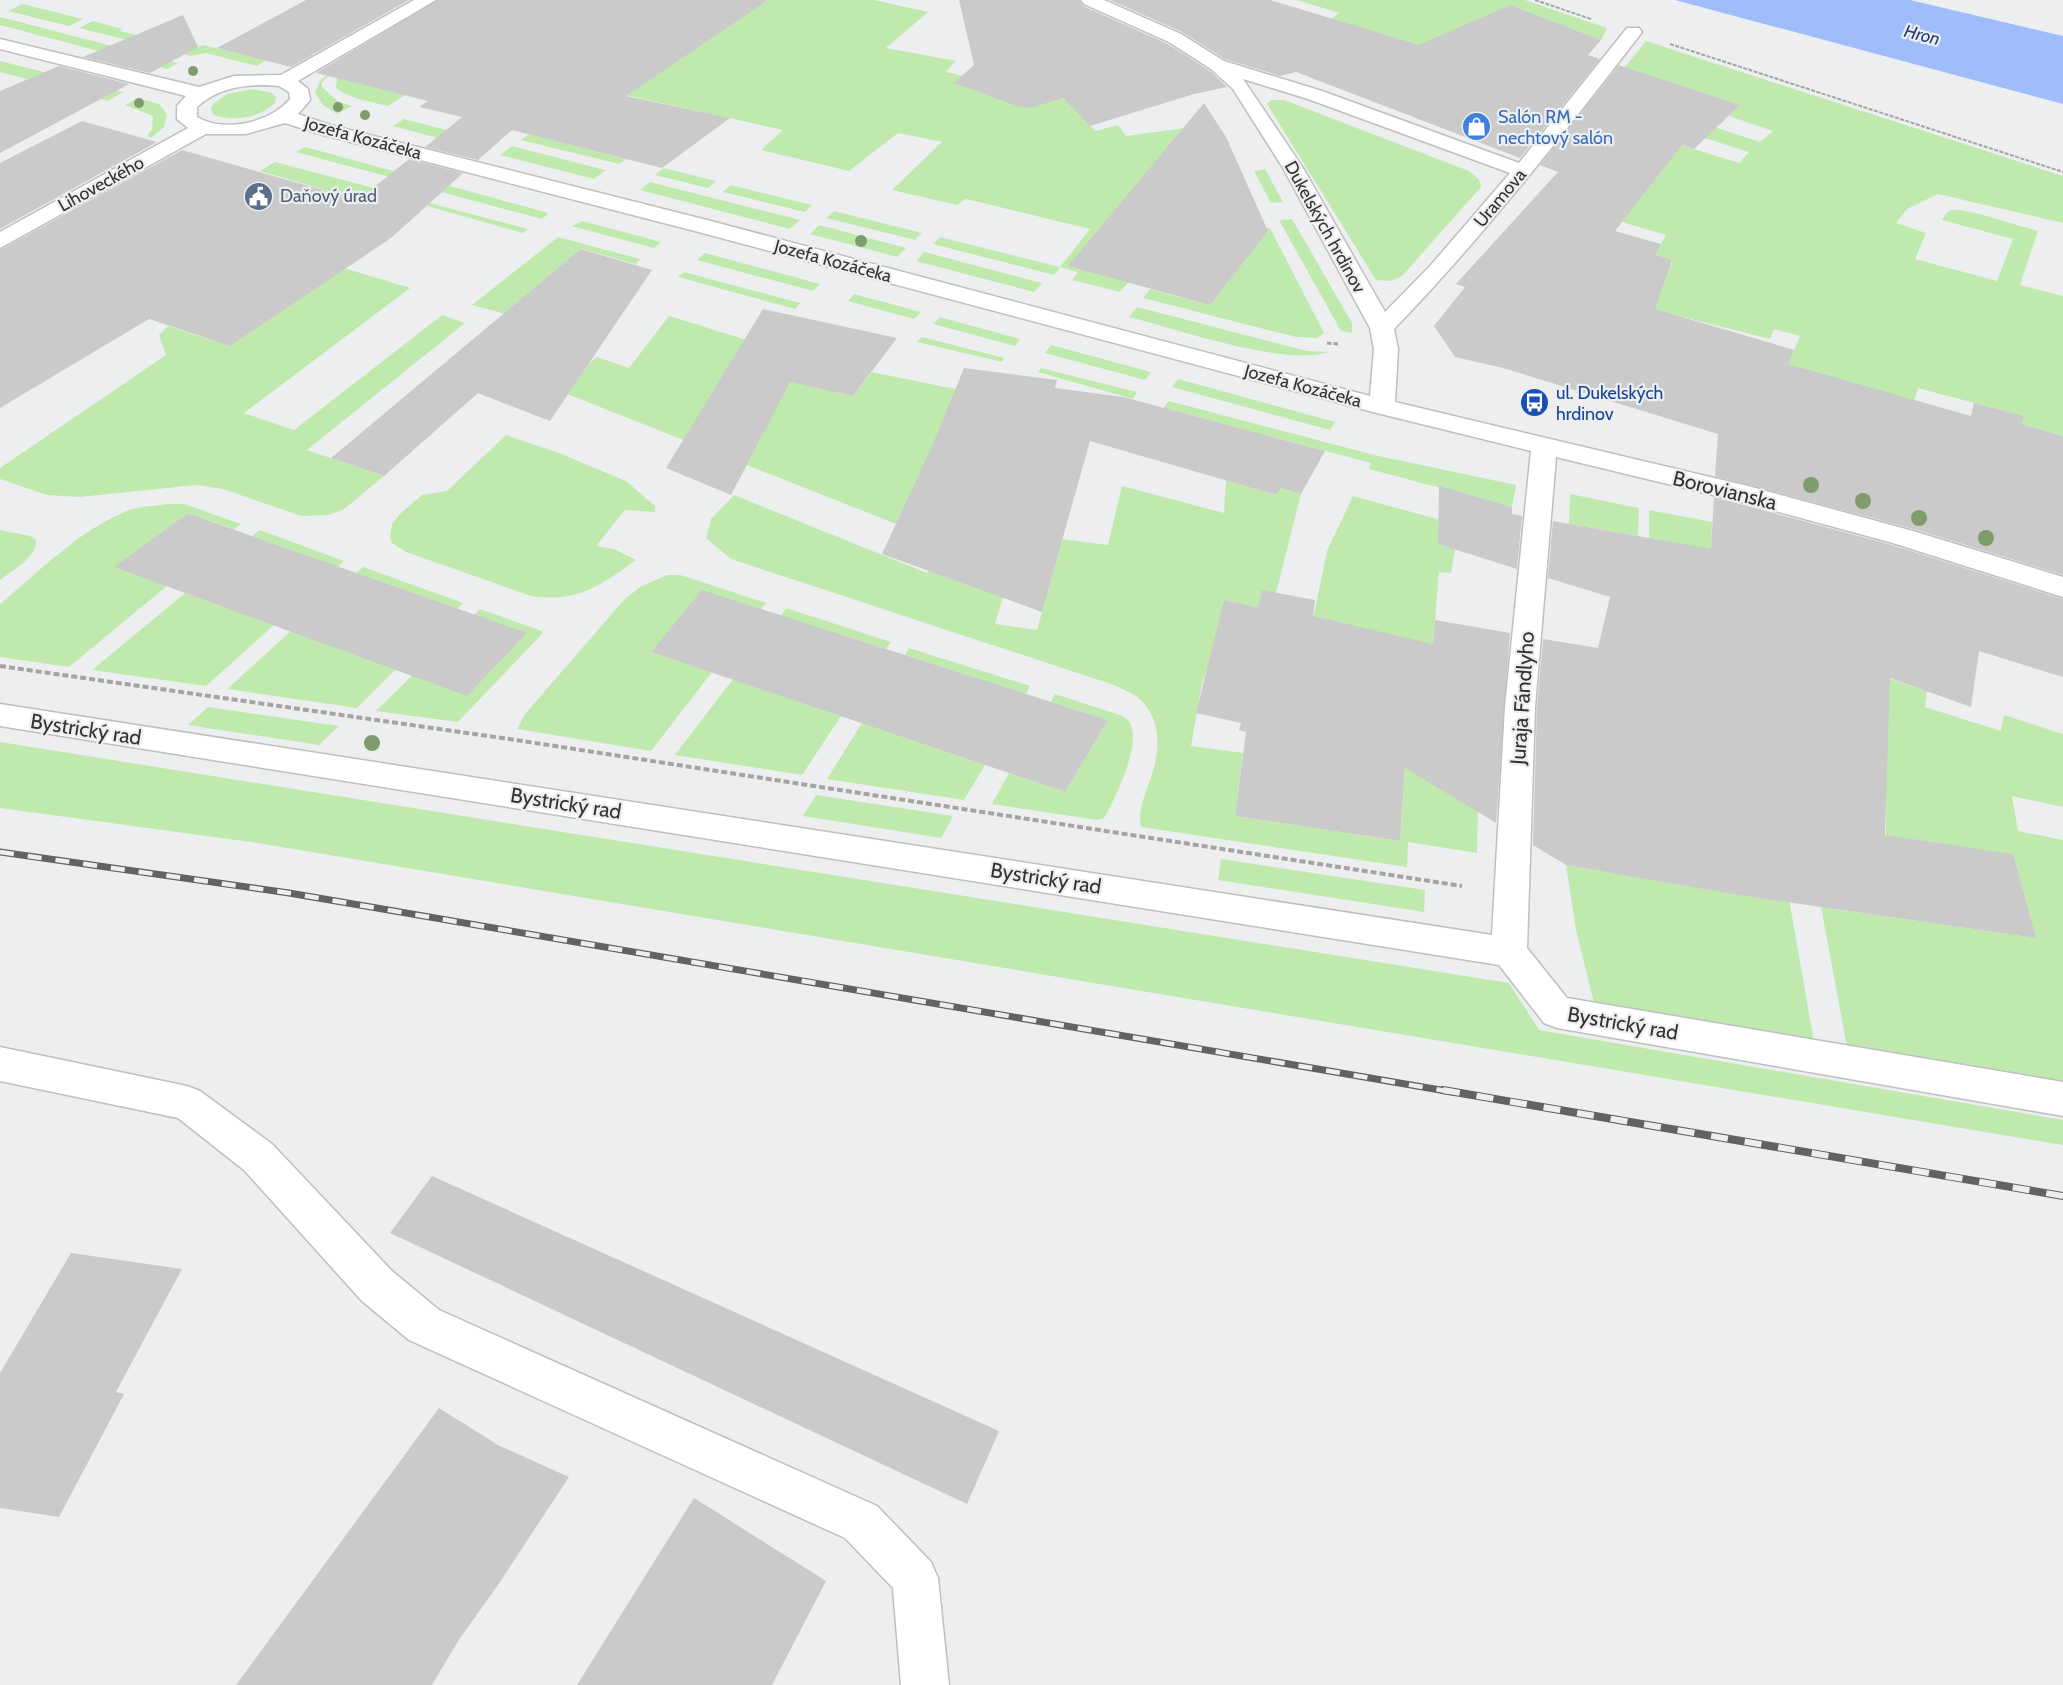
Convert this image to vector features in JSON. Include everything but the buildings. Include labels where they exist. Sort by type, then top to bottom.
[{"type":"street","points":[[284,81],[427,0]]},
{"type":"street","name":"Dukelských hrdinov","points":[[1090,0],[1175,38],[1218,65],[1240,86],[1269,128],[1382,328],[1386,349],[1383,407]]},
{"type":"street","name":"Uramova","points":[[1382,328],[1439,270],[1523,171],[1633,33]]},
{"type":"street","points":[[0,44],[202,94]]},
{"type":"street","name":"Dukelských hrdinov","points":[[1218,65],[1304,92],[1523,171]]},
{"type":"street","points":[[243,80],[284,81],[295,86],[301,96],[295,108],[284,116],[243,129],[202,128],[189,122],[185,113],[190,103],[202,94],[243,80]]},
{"type":"street","name":"Jozefa Kozáčeka","points":[[284,116],[323,129],[699,225],[1383,407]]},
{"type":"street","name":"Lihoveckého","points":[[0,241],[202,128]]},
{"type":"street","name":"Borovianska","points":[[1383,407],[1748,495],[1903,537],[2063,587]]},
{"type":"street","name":"Juraja Fándlyho","points":[[1509,952],[1520,707],[1544,445]]},
{"type":"street","name":"Bystrický rad","points":[[0,716],[1509,952],[1557,1012],[2063,1099]]},
{"type":"street","points":[[0,1064],[187,1103],[258,1157],[377,1286],[424,1325],[861,1522],[915,1578],[925,1685]]},
{"type":"path","points":[[1535,0],[2063,172]]},
{"type":"path","points":[[0,666],[504,738],[1512,893]]},
{"type":"green space","points":[[768,0],[874,0],[928,12],[886,48],[956,61],[946,72],[1063,98],[1095,131],[1118,125],[1126,136],[1185,128],[1264,228],[1270,228],[1324,333],[1317,338],[1296,337],[1143,298],[1150,289],[1210,305],[1242,263],[1134,276],[1120,292],[1072,280],[1078,272],[1060,267],[1090,229],[966,199],[957,205],[892,190],[942,142],[898,133],[849,171],[761,150],[783,130],[620,94]]},
{"type":"green space","points":[[1297,0],[1525,0],[1607,28],[1601,40],[1541,18],[1442,61],[1331,19],[1339,13]]},
{"type":"green space","points":[[22,4],[83,19],[69,26],[8,11]]},
{"type":"green space","points":[[0,17],[178,63],[167,69],[0,25]]},
{"type":"green space","points":[[93,21],[149,38],[140,43],[79,28]]},
{"type":"green space","points":[[162,41],[194,49],[203,45],[266,60],[257,66],[206,53],[190,56],[153,46]]},
{"type":"green space","points":[[1646,41],[2063,176],[2063,223],[1938,194],[1907,209],[1896,223],[1926,233],[1915,259],[1997,281],[2013,239],[1942,220],[1946,213],[1960,210],[2038,231],[2020,285],[2063,296],[2063,436],[2022,424],[2023,416],[1918,388],[1914,401],[1836,378],[1826,394],[1783,376],[1800,336],[1774,329],[1770,339],[1667,313],[1646,361],[1642,258],[1671,265],[1672,261],[1646,253],[1657,251],[1666,235],[1622,222],[1665,140],[1739,163],[1749,152],[1676,129],[1711,126],[1760,142],[1773,131],[1729,116],[1739,105],[1625,67]]},
{"type":"green space","points":[[0,61],[123,92],[108,101],[0,72]]},
{"type":"green space","points":[[337,67],[322,82],[322,87],[339,102],[352,106],[337,114],[323,105],[315,93],[320,81]]},
{"type":"green space","points":[[337,78],[405,95],[388,106],[368,101],[348,95],[336,88]]},
{"type":"green space","points":[[253,89],[272,93],[276,97],[275,103],[262,112],[238,118],[214,115],[211,110],[212,105],[227,94]]},
{"type":"green space","points":[[138,98],[159,104],[167,114],[164,127],[151,138],[147,136],[152,129],[153,116],[125,105]]},
{"type":"green space","points":[[1271,100],[1284,100],[1469,171],[1479,179],[1481,187],[1402,276],[1392,281],[1376,280],[1267,104]]},
{"type":"green space","points":[[404,119],[493,142],[482,150],[393,126]]},
{"type":"green space","points":[[529,134],[626,159],[619,164],[521,140]]},
{"type":"green space","points":[[512,146],[606,170],[594,179],[500,155]]},
{"type":"green space","points":[[305,147],[401,173],[393,178],[296,152]]},
{"type":"green space","points":[[275,162],[374,188],[359,200],[260,171]]},
{"type":"green space","points":[[664,168],[716,181],[708,188],[655,175]]},
{"type":"green space","points":[[1265,169],[1283,202],[1271,203],[1254,171]]},
{"type":"green space","points":[[650,182],[800,220],[790,229],[640,190]]},
{"type":"green space","points":[[439,183],[548,214],[542,219],[430,189]]},
{"type":"green space","points":[[731,185],[812,205],[805,212],[723,192]]},
{"type":"green space","points":[[430,203],[528,229],[523,233],[427,206]]},
{"type":"green space","points":[[834,211],[922,233],[915,240],[826,218]]},
{"type":"green space","points":[[1292,219],[1352,323],[1352,333],[1341,331],[1279,220]]},
{"type":"green space","points":[[583,221],[661,242],[654,248],[571,226]]},
{"type":"green space","points":[[819,225],[906,248],[897,257],[810,234]]},
{"type":"green space","points":[[558,237],[640,259],[596,321],[520,318],[472,305]],"holes":[[[583,249],[635,264],[609,287],[545,280]]]},
{"type":"green space","points":[[940,237],[1060,267],[1054,275],[933,244]]},
{"type":"green space","points":[[924,252],[1042,283],[1034,292],[916,261]]},
{"type":"green space","points":[[705,253],[820,284],[813,291],[697,260]]},
{"type":"green space","points":[[344,268],[410,288],[244,413],[294,430],[442,315],[465,323],[307,450],[384,476],[343,510],[328,515],[301,516],[223,489],[196,485],[80,497],[47,495],[0,479],[0,468],[166,355],[159,335],[168,326],[230,346]]},
{"type":"green space","points":[[684,272],[800,303],[795,309],[678,277]]},
{"type":"green space","points":[[854,294],[921,312],[914,319],[848,301]]},
{"type":"green space","points":[[1137,307],[1307,351],[1329,352],[1286,355],[1230,345],[1129,317]]},
{"type":"green space","points":[[669,316],[760,344],[790,381],[796,383],[853,396],[872,372],[955,389],[1035,489],[995,624],[1037,630],[1062,539],[1108,545],[1122,486],[1224,513],[1226,480],[1276,495],[1281,488],[1301,494],[1276,593],[1262,591],[1258,607],[1224,600],[1218,641],[1202,683],[1191,746],[1243,753],[1235,816],[1400,841],[1406,758],[1479,766],[1477,853],[1408,842],[1407,867],[1141,827],[1141,806],[1155,764],[1158,741],[1153,719],[1148,709],[1137,697],[1111,684],[731,559],[706,538],[711,519],[734,495],[927,573],[952,546],[557,390],[597,357],[629,368]]},
{"type":"green space","points":[[940,317],[1020,339],[1015,346],[933,324]]},
{"type":"green space","points":[[922,337],[1004,358],[1002,362],[917,342]]},
{"type":"green space","points":[[1051,345],[1151,372],[1145,380],[1045,353]]},
{"type":"green space","points":[[1041,368],[1137,392],[1133,399],[1038,372]]},
{"type":"green space","points":[[1178,379],[1335,422],[1330,430],[1172,387]]},
{"type":"green space","points":[[1169,401],[1374,455],[1516,485],[1512,507],[1369,469],[1371,463],[1163,408]]},
{"type":"green space","points":[[506,435],[559,453],[626,481],[655,506],[655,512],[625,510],[596,546],[614,549],[636,560],[599,585],[575,595],[547,598],[531,596],[406,552],[392,543],[390,537],[392,524],[401,513],[422,495],[447,491]]},
{"type":"green space","points":[[1570,494],[1639,508],[1638,536],[1569,524]]},
{"type":"green space","points":[[1353,496],[1459,525],[1451,573],[1439,572],[1433,644],[1313,619],[1327,551]]},
{"type":"green space","points":[[184,504],[241,524],[234,529],[188,513],[115,567],[167,586],[69,667],[0,657],[0,604],[92,529],[132,509]]},
{"type":"green space","points":[[1649,510],[1712,522],[1711,549],[1878,675],[1927,691],[1925,707],[2001,731],[2004,715],[2063,734],[2063,807],[2012,796],[2018,831],[2063,840],[2063,1084],[1847,1047],[1821,907],[2036,938],[1886,835],[1886,783],[1763,750],[1814,1042],[1595,1007],[1576,930],[1566,865],[1735,894],[1649,538]]},
{"type":"green space","points":[[0,530],[30,536],[36,540],[28,558],[0,580]]},
{"type":"green space","points":[[260,530],[344,561],[338,567],[252,536]]},
{"type":"green space","points":[[363,567],[463,603],[457,609],[356,573]]},
{"type":"green space","points":[[667,575],[680,575],[766,603],[761,609],[651,652],[712,672],[651,751],[517,729],[525,714],[624,600],[640,587]]},
{"type":"green space","points":[[185,593],[274,625],[206,686],[92,670]]},
{"type":"green space","points":[[786,608],[891,642],[886,649],[781,616]]},
{"type":"green space","points":[[480,609],[542,631],[542,634],[458,722],[376,711]]},
{"type":"green space","points":[[291,631],[396,669],[357,708],[227,689]]},
{"type":"green space","points":[[909,648],[1030,686],[1026,694],[905,655]]},
{"type":"green space","points":[[733,679],[841,716],[802,775],[675,755]]},
{"type":"green space","points":[[1055,694],[1120,715],[1131,724],[1133,738],[1129,762],[1104,818],[1097,820],[992,804],[1009,773],[1065,792],[1108,720],[1051,702]]},
{"type":"green space","points":[[208,707],[339,726],[319,745],[188,725]]},
{"type":"green space","points":[[862,723],[985,765],[964,800],[827,779]]},
{"type":"green space","points":[[0,742],[1509,983],[1539,1030],[2063,1120],[2063,1145],[251,842],[0,808]]},
{"type":"green space","points":[[816,795],[953,816],[941,838],[803,816]]},
{"type":"green space","points":[[1221,859],[1425,890],[1424,912],[1218,880]]},
{"type":"water","name":"Hron","points":[[1675,0],[1910,0],[2063,36],[2063,104]]},
{"type":"railway","points":[[0,852],[289,893],[1452,1092]]},
{"type":"railway","points":[[1443,1090],[2063,1196]]},
{"type":"place","name":"Salón RM - nechtový salón","points":[[1477,127]]},
{"type":"place","name":"Daňový úrad","points":[[259,196]]},
{"type":"place","name":"ul. Dukelských hrdinov","points":[[1535,403]]}]
